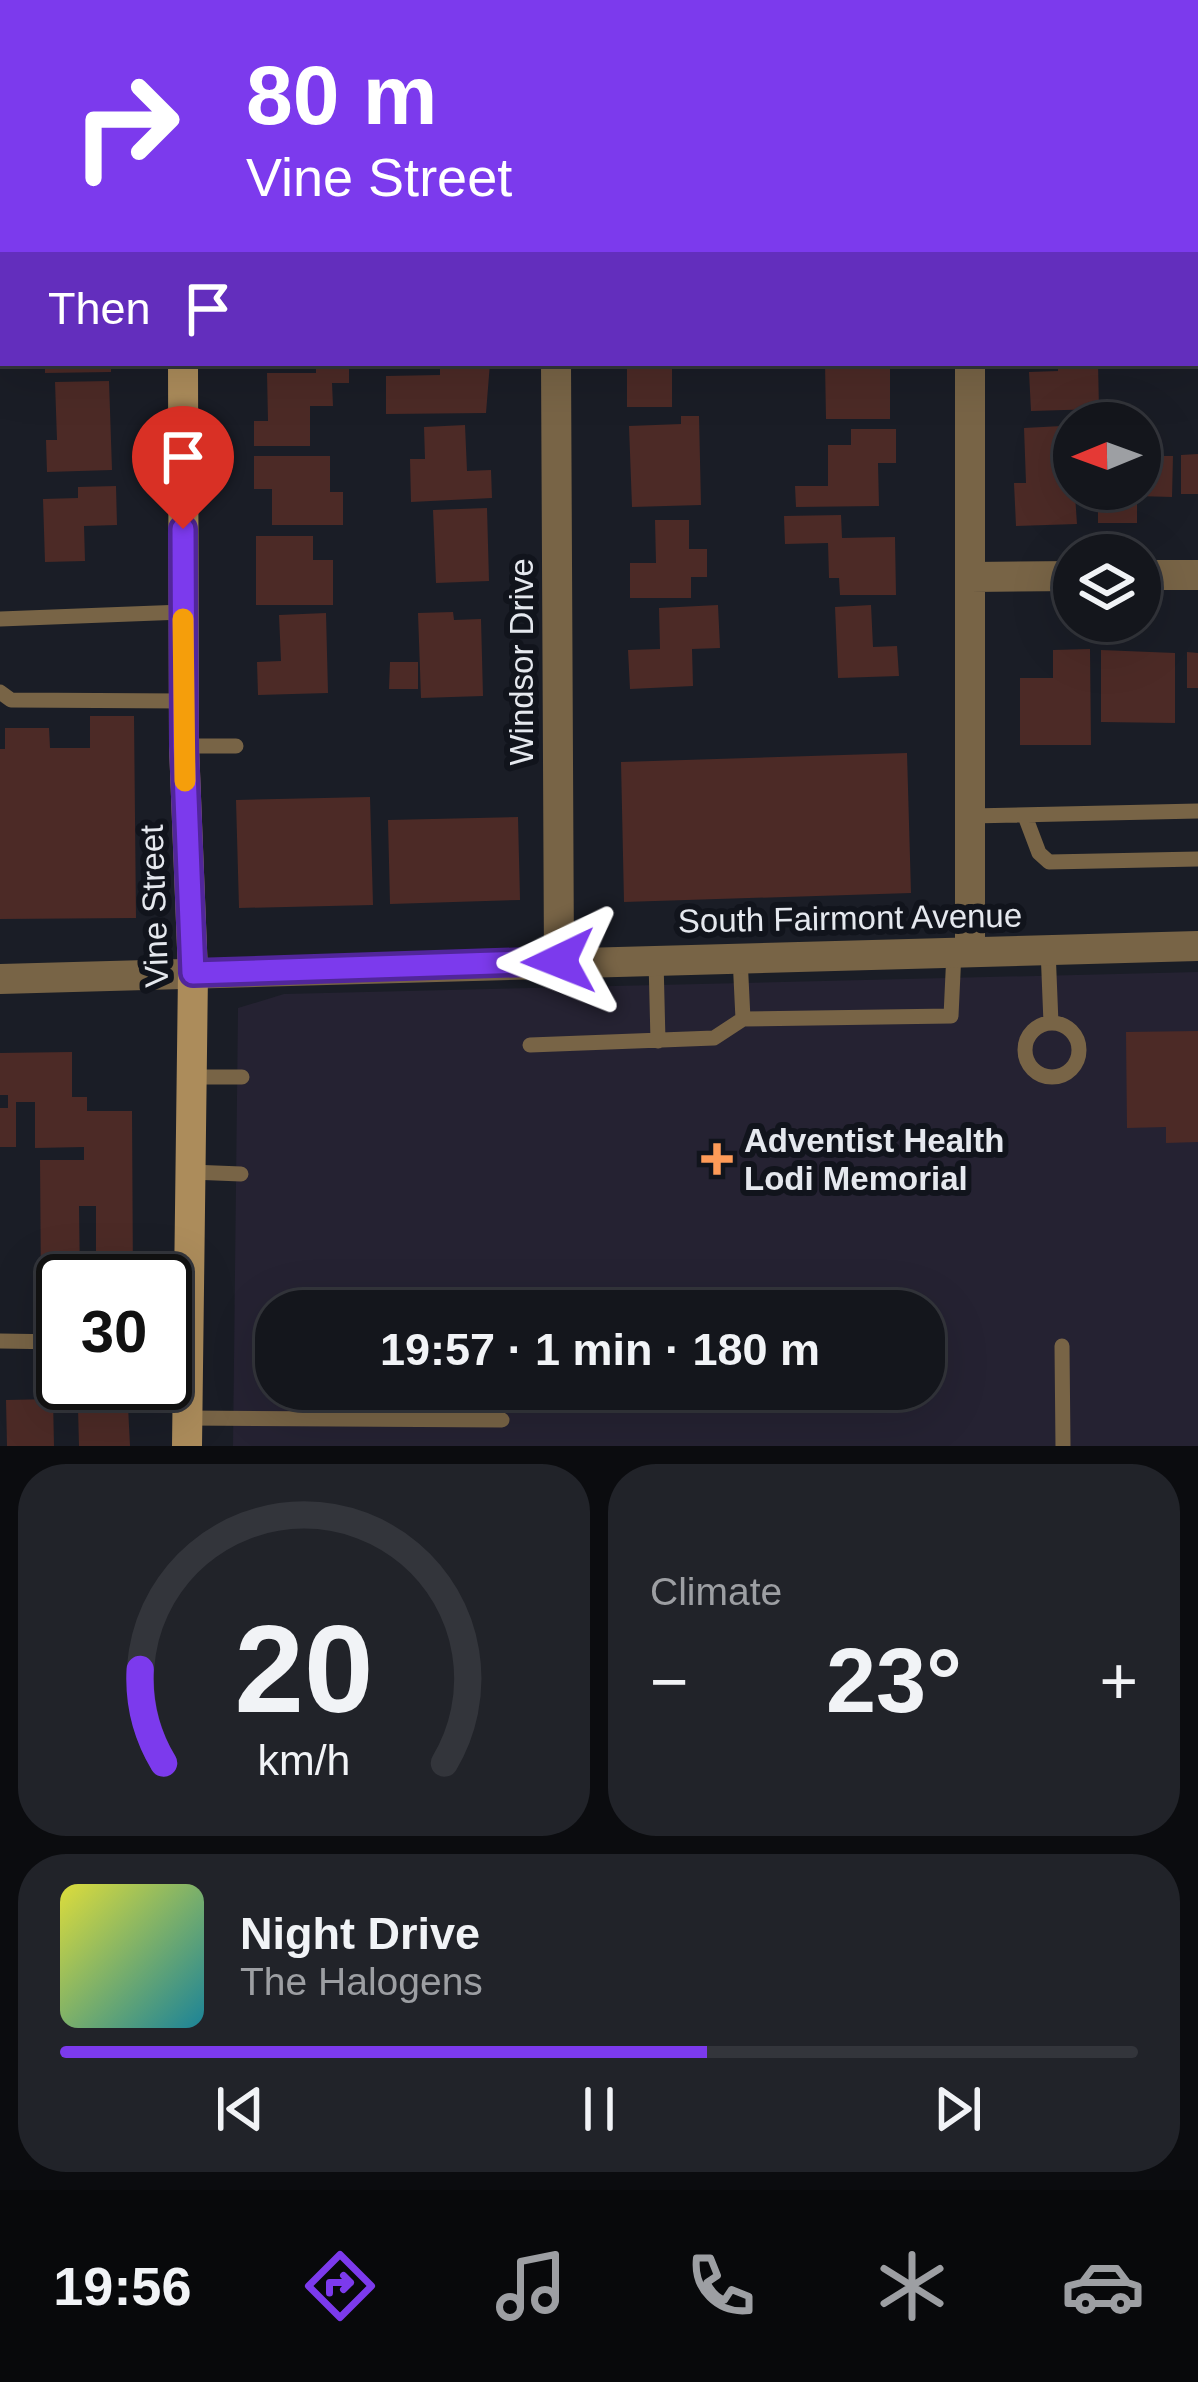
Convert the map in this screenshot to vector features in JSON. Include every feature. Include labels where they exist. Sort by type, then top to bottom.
[{"type":"street","name":"Vine Street","points":[[183,366],[184,746],[193,973],[191,1172],[184,1254]]},
{"type":"street","name":"Windsor Drive","points":[[556,366],[559,961]]},
{"type":"street","points":[[962,951],[970,816],[970,366]]},
{"type":"street","points":[[1161,575],[1198,575]]},
{"type":"street","points":[[971,577],[1053,576]]},
{"type":"street","name":"South Fairmont Avenue","points":[[0,979],[1198,946]]},
{"type":"lane","points":[[0,619],[183,612]]},
{"type":"lane","points":[[0,692],[11,700],[184,701]]},
{"type":"lane","points":[[184,746],[236,746]]},
{"type":"lane","points":[[970,816],[1198,811]]},
{"type":"lane","points":[[1024,816],[1039,853],[1049,862],[1198,859]]},
{"type":"lane","points":[[1048,949],[1051,1023]]},
{"type":"lane","points":[[530,1045],[714,1038],[742,1019],[951,1016],[962,951]]},
{"type":"lane","points":[[740,956],[742,1019]]},
{"type":"lane","points":[[656,958],[658,1040]]},
{"type":"lane","points":[[1051,1023],[1070,1030],[1078,1049],[1071,1069],[1053,1077],[1034,1070],[1024,1051],[1032,1032],[1051,1023]]},
{"type":"lane","points":[[192,1078],[242,1077]]},
{"type":"lane","points":[[1053,1077],[1053,1098]]},
{"type":"lane","points":[[191,1172],[241,1174]]},
{"type":"lane","points":[[0,1341],[36,1342]]},
{"type":"lane","points":[[1062,1346],[1063,1446]]},
{"type":"lane","points":[[187,1432],[502,1420]]},
{"type":"shaded area","name":"Adventist Health Lodi Memorial","points":[[1198,972],[1198,1446],[233,1446],[238,1008],[284,994]]},
{"type":"building","points":[[45,366],[111,366],[111,372],[45,373]]},
{"type":"building","points":[[316,366],[349,366],[349,383],[332,383],[333,406],[310,406],[310,446],[254,446],[254,421],[268,421],[267,373],[316,373]]},
{"type":"building","points":[[440,366],[490,366],[486,413],[386,414],[386,376],[440,375]]},
{"type":"building","points":[[627,366],[672,366],[672,407],[627,407]]},
{"type":"building","points":[[825,366],[890,367],[890,419],[826,419]]},
{"type":"building","points":[[1098,366],[1099,402],[1053,402],[1053,410],[1031,411],[1029,372]]},
{"type":"building","points":[[109,381],[112,470],[47,472],[46,440],[57,440],[55,382]]},
{"type":"building","points":[[681,416],[699,416],[701,505],[632,507],[629,426],[681,424]]},
{"type":"building","points":[[465,425],[467,471],[491,470],[492,498],[411,502],[410,459],[425,459],[424,427]]},
{"type":"building","points":[[1053,426],[1053,510],[1076,510],[1077,524],[1016,526],[1014,483],[1026,483],[1024,428]]},
{"type":"building","points":[[851,429],[896,429],[896,463],[878,463],[879,506],[796,507],[795,486],[828,486],[828,445],[851,445]]},
{"type":"building","points":[[1198,454],[1198,494],[1181,494],[1181,455]]},
{"type":"building","points":[[254,456],[330,456],[330,492],[343,492],[343,525],[272,525],[272,489],[254,489]]},
{"type":"building","points":[[1161,456],[1173,456],[1172,497],[1161,497]]},
{"type":"building","points":[[116,486],[117,525],[84,526],[85,561],[45,562],[43,499],[78,498],[78,487]]},
{"type":"building","points":[[487,508],[489,581],[436,583],[433,510]]},
{"type":"building","points":[[1098,510],[1137,510],[1137,523],[1098,523]]},
{"type":"building","points":[[841,515],[842,538],[895,537],[896,595],[840,595],[839,578],[829,578],[828,543],[785,544],[784,516]]},
{"type":"building","points":[[655,520],[689,520],[689,549],[707,549],[707,577],[691,577],[691,598],[630,598],[630,563],[656,563]]},
{"type":"building","points":[[256,536],[313,536],[313,560],[333,560],[333,605],[256,605]]},
{"type":"building","points":[[718,605],[720,648],[692,649],[693,686],[630,689],[628,650],[660,649],[659,608]]},
{"type":"building","points":[[871,605],[873,647],[897,646],[899,676],[838,678],[835,607]]},
{"type":"building","points":[[453,612],[454,620],[481,619],[483,696],[421,698],[418,613]]},
{"type":"building","points":[[326,613],[328,693],[258,695],[257,662],[281,661],[279,615]]},
{"type":"building","points":[[1090,649],[1091,745],[1020,745],[1020,678],[1053,678],[1053,650]]},
{"type":"building","points":[[1101,650],[1175,653],[1175,723],[1101,722]]},
{"type":"building","points":[[1187,652],[1198,653],[1198,688],[1187,688]]},
{"type":"building","points":[[390,662],[418,662],[418,689],[389,689]]},
{"type":"building","points":[[90,716],[134,716],[136,918],[0,919],[0,749],[5,749],[5,728],[49,728],[50,748],[90,748]]},
{"type":"building","points":[[907,753],[911,893],[624,902],[621,762]]},
{"type":"building","points":[[370,797],[373,905],[239,908],[236,800]]},
{"type":"building","points":[[518,817],[520,900],[390,904],[388,820]]},
{"type":"building","points":[[1198,1031],[1198,1142],[1166,1143],[1166,1127],[1127,1128],[1126,1032]]},
{"type":"building","points":[[72,1052],[72,1097],[87,1097],[87,1111],[132,1111],[133,1254],[96,1254],[96,1206],[79,1206],[80,1254],[41,1254],[40,1160],[84,1160],[84,1147],[35,1148],[35,1102],[16,1102],[16,1147],[0,1147],[0,1108],[8,1108],[8,1095],[0,1095],[0,1053]]},
{"type":"building","points":[[36,1399],[36,1410],[53,1410],[54,1446],[7,1446],[6,1400]]},
{"type":"building","points":[[78,1410],[128,1410],[130,1446],[79,1446]]},
{"type":"slow traffic","points":[[183,619],[185,781]]},
{"type":"place","name":"Adventist Health Lodi Memorial","points":[[717,1159]]},
{"type":"route","points":[[183,529],[184,746],[193,973],[559,961]]}]
